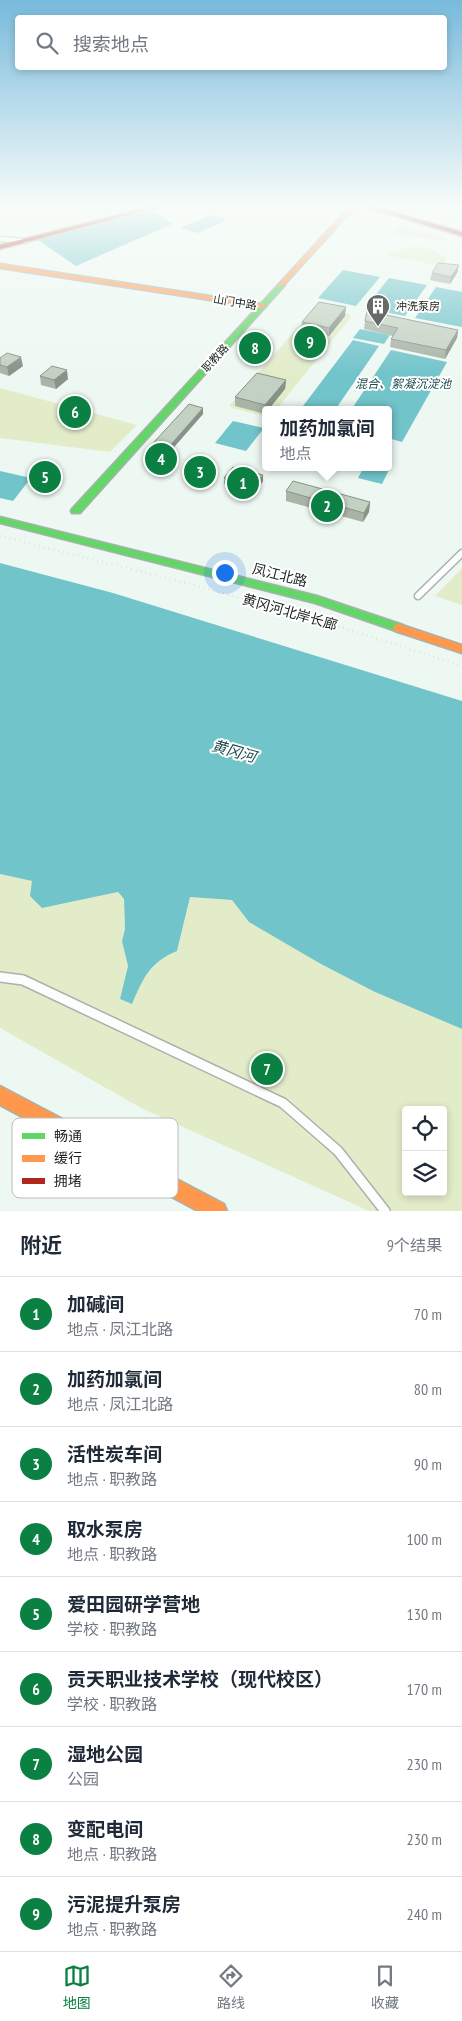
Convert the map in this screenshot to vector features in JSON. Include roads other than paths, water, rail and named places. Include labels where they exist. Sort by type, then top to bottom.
[{"type":"street","name":"职教路","points":[[76,511],[302,263]]},
{"type":"street","name":"山门中路","points":[[0,266],[262,306]]},
{"type":"street","name":"凤江北路","points":[[0,520],[317,600],[462,650]]},
{"type":"street","points":[[0,1096],[42,1118]]},
{"type":"street","points":[[178,1190],[217,1211]]},
{"type":"lane","points":[[418,596],[462,553]]},
{"type":"lane","points":[[0,977],[23,980],[283,1103],[338,1151],[385,1211]]},
{"type":"water","points":[[71,263],[84,263],[76,266]]},
{"type":"water","points":[[343,270],[380,277],[356,306],[318,298]]},
{"type":"water","points":[[389,278],[427,285],[405,316],[365,308]]},
{"type":"water","points":[[436,287],[462,292],[462,327],[415,318]]},
{"type":"water","points":[[360,329],[390,335],[384,344],[353,338]]},
{"type":"water","points":[[353,340],[379,346],[338,406],[303,406]]},
{"type":"water","name":"混合、絮凝沉淀池","points":[[391,350],[447,362],[402,442],[392,439],[392,406],[354,406]]},
{"type":"water","points":[[233,421],[262,428],[262,431],[246,451],[215,443]]},
{"type":"water","points":[[0,471],[31,478],[13,501],[0,498]]},
{"type":"water","points":[[362,471],[388,471],[382,484],[358,478]]},
{"type":"water","name":"黄冈河","points":[[0,563],[113,593],[462,701],[462,1029],[375,992],[321,964],[249,922],[232,900],[190,897],[177,951],[160,961],[148,972],[132,1004],[120,999],[128,966],[122,941],[125,929],[124,899],[118,892],[42,908],[30,896],[32,881],[0,874]]},
{"type":"place","name":"冲洗泵房","points":[[378,327]]},
{"type":"place","name":"污泥提升泵房","points":[[310,342]]},
{"type":"place","name":"变配电间","points":[[255,348]]},
{"type":"place","name":"贡天职业技术学校（现代校区）","points":[[75,412]]},
{"type":"place","name":"取水泵房","points":[[161,459]]},
{"type":"place","name":"活性炭车间","points":[[200,472]]},
{"type":"place","name":"爱田园研学营地","points":[[45,477]]},
{"type":"place","name":"加碱间","points":[[243,483]]},
{"type":"place","name":"加药加氯间","points":[[327,506]]},
{"type":"place","name":"湿地公园","points":[[267,1069]]}]
